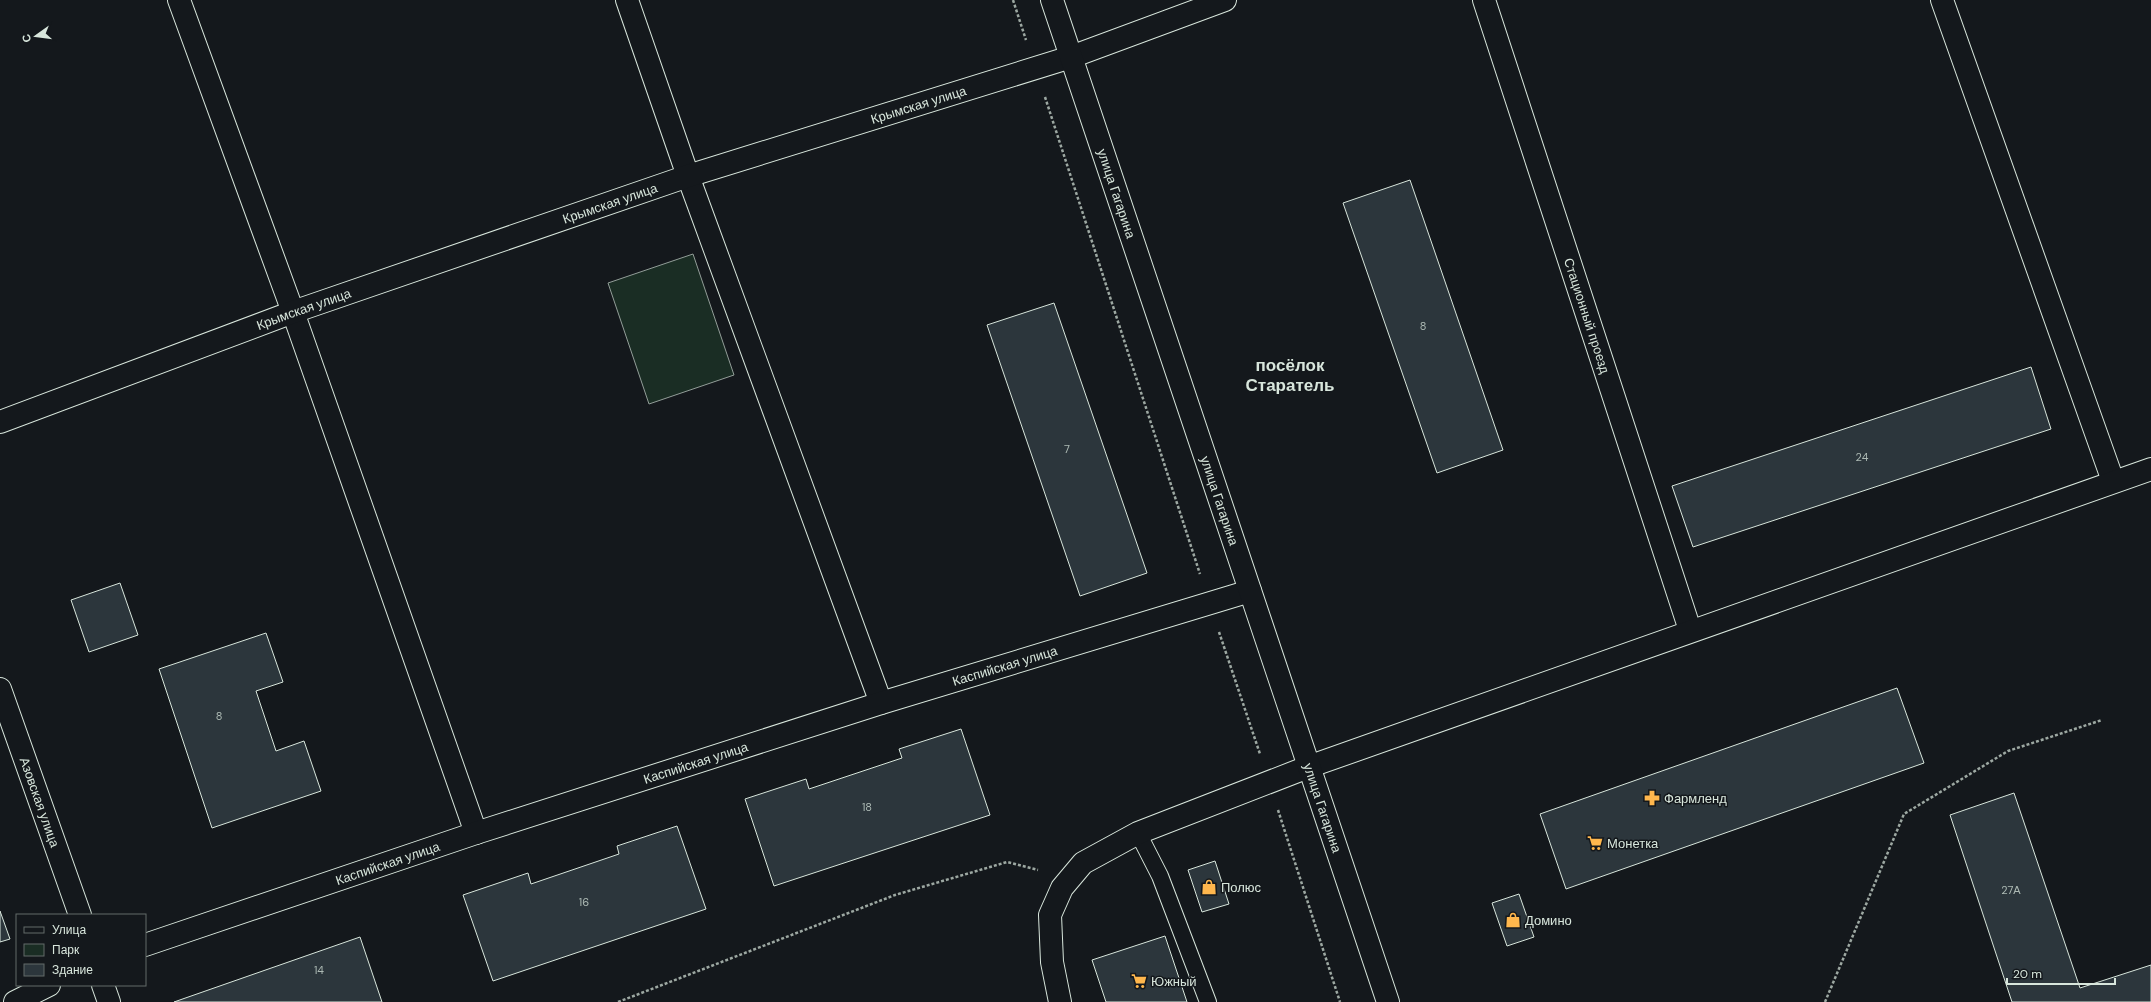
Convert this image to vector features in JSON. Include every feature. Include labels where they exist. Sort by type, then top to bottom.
[{"type":"street","points":[[179,0],[293,312],[476,833]]},
{"type":"street","points":[[627,0],[688,176],[881,703]]},
{"type":"street","name":"улица Гагарина","points":[[1052,0],[1388,1002]]},
{"type":"street","name":"Крымская улица","points":[[0,422],[293,312],[688,176],[1071,57],[1225,0]]},
{"type":"street","name":"Стационный проезд","points":[[1484,0],[1690,630]]},
{"type":"street","points":[[1942,0],[2113,481]]},
{"type":"street","points":[[1060,1002],[1052,962],[1050,915],[1062,888],[1083,863],[1138,833],[1308,767],[1690,630],[2113,481],[2151,469]]},
{"type":"street","name":"Каспийская улица","points":[[146,945],[476,833],[881,703],[1250,591]]},
{"type":"street","name":"Азовская улица","points":[[0,689],[80,914]]},
{"type":"street","points":[[15,1002],[47,986]]},
{"type":"street","points":[[103,986],[108,1002]]},
{"type":"lane","points":[[1138,833],[1160,876],[1208,1002]]},
{"type":"path","points":[[1013,0],[1340,1002]]},
{"type":"path","points":[[1825,1002],[1904,814],[2008,751],[2102,720]]},
{"type":"path","points":[[618,1002],[895,895],[1006,862],[1035,868],[1062,888]]},
{"type":"green space","points":[[693,254],[734,375],[649,404],[608,283]]},
{"type":"building","points":[[1410,180],[1503,450],[1437,473],[1343,203]]},
{"type":"building","points":[[1054,303],[1147,573],[1080,596],[987,325]]},
{"type":"building","points":[[2031,367],[2051,429],[1693,547],[1672,486]]},
{"type":"building","points":[[120,583],[138,635],[89,652],[71,600]]},
{"type":"building","points":[[266,633],[283,682],[256,691],[276,751],[304,741],[321,791],[212,828],[159,669]]},
{"type":"building","points":[[1897,688],[1924,763],[1566,889],[1540,814]]},
{"type":"building","points":[[961,729],[990,815],[774,886],[745,799],[806,779],[809,789],[902,758],[899,749]]},
{"type":"building","points":[[2014,793],[2080,988],[2151,965],[2151,1002],[2012,1002],[1950,815]]},
{"type":"building","points":[[677,826],[706,909],[493,981],[463,895],[528,873],[531,884],[619,854],[617,846]]},
{"type":"building","name":"Полюс","points":[[1215,861],[1229,904],[1202,912],[1188,870]]},
{"type":"building","name":"Домино","points":[[1519,894],[1534,937],[1507,946],[1492,903]]},
{"type":"building","points":[[0,911],[10,939],[0,942]]},
{"type":"building","name":"Южный","points":[[1165,936],[1187,1002],[1106,1002],[1092,960]]},
{"type":"building","points":[[360,937],[382,1002],[174,1002]]},
{"type":"place","name":"Фармленд","points":[[1652,798]]},
{"type":"place","name":"Монетка","points":[[1595,843]]},
{"type":"place","name":"Полюс","points":[[1209,887]]},
{"type":"place","name":"Домино","points":[[1513,920]]},
{"type":"place","name":"Южный","points":[[1139,981]]},
{"type":"district","name":"посёлок Старатель","points":[[1290,375]]}]
